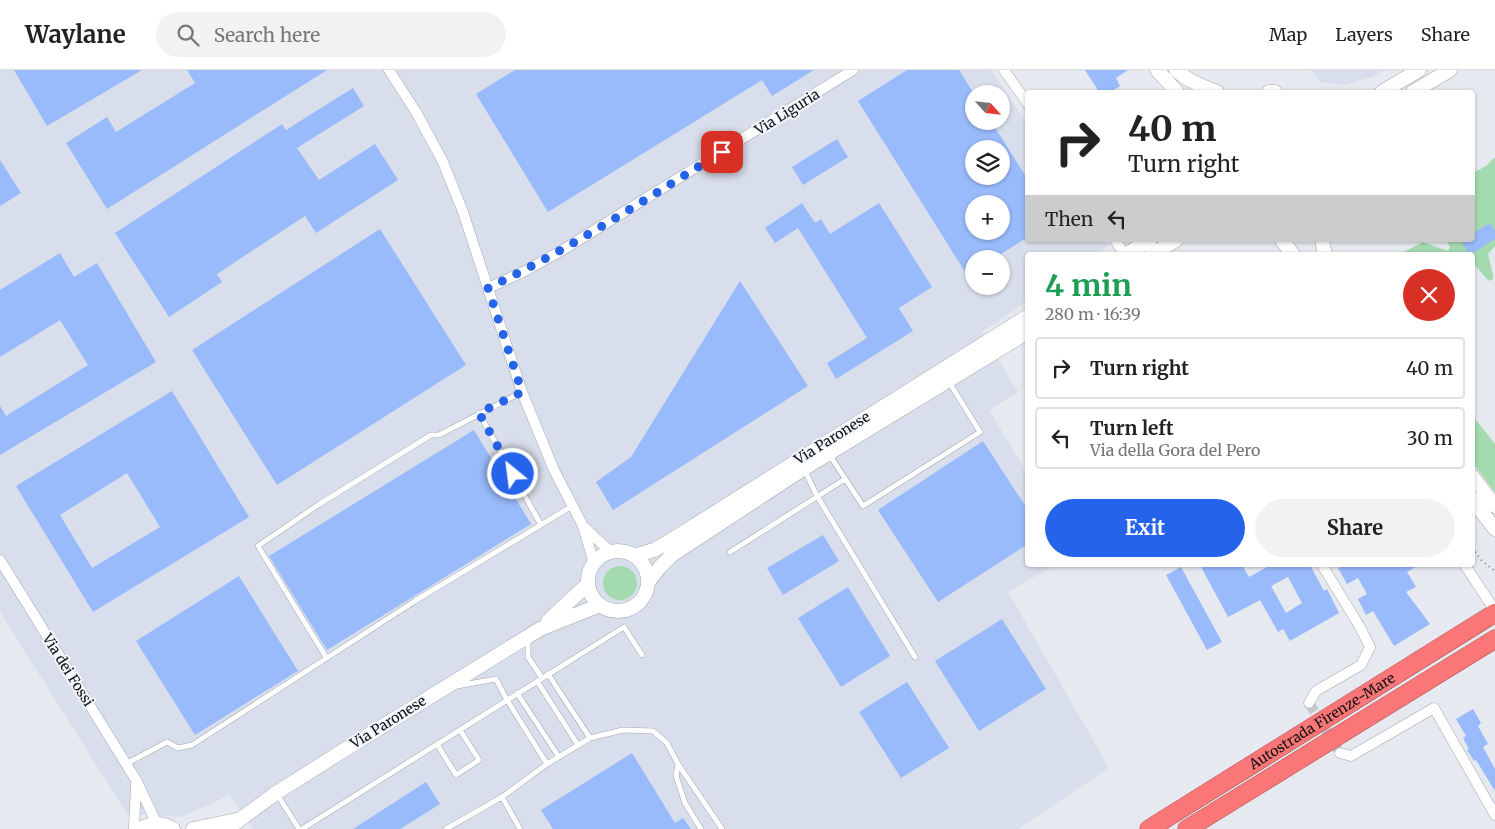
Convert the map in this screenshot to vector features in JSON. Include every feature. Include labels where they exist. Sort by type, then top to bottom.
[{"type":"highway","name":"Autostrada Firenze-Mare","points":[[1149,829],[1495,612]]},
{"type":"highway","name":"Autostrada Firenze-Mare","points":[[1187,829],[1495,639]]},
{"type":"main road","points":[[1157,70],[1176,90]]},
{"type":"main road","points":[[1176,70],[1190,80],[1212,90]]},
{"type":"main road","points":[[1385,90],[1419,70]]},
{"type":"main road","points":[[1417,90],[1450,70]]},
{"type":"main road","points":[[1130,252],[1147,242]]},
{"type":"main road","points":[[1156,252],[1173,242]]},
{"type":"main road","name":"Via Paronese","points":[[611,552],[627,552],[634,556],[654,550],[665,544],[1025,318]]},
{"type":"main road","name":"Via Paronese","points":[[227,829],[276,794],[440,689],[540,629],[600,605],[609,610],[618,611],[627,610],[635,606],[642,599],[648,582],[672,555],[828,453],[1025,334]]},
{"type":"main road","points":[[1475,480],[1495,506]]},
{"type":"main road","points":[[1475,503],[1495,529]]},
{"type":"main road","points":[[600,605],[590,592],[588,584],[590,570],[601,556],[611,552]]},
{"type":"main road","points":[[634,556],[642,563],[648,582]]},
{"type":"main road","name":"Via Paronese","points":[[540,629],[588,584]]},
{"type":"main road","name":"Via Paronese","points":[[193,829],[239,819]]},
{"type":"main road","points":[[140,829],[157,824],[174,829]]},
{"type":"street","points":[[389,70],[412,106],[442,160],[463,212],[522,392],[554,470],[583,526],[594,563]]},
{"type":"street","name":"Via Liguria","points":[[488,288],[525,271],[561,251],[853,70]]},
{"type":"street","points":[[1004,70],[1025,100]]},
{"type":"street","points":[[583,526],[611,552]]},
{"type":"street","name":"Via dei Fossi","points":[[0,560],[136,780],[157,824]]},
{"type":"street","points":[[1309,703],[1316,691],[1361,665],[1370,648],[1360,627],[1323,567]]},
{"type":"street","points":[[1467,567],[1495,612]]},
{"type":"street","points":[[1340,752],[1352,756],[1434,708],[1495,815]]},
{"type":"street","points":[[134,829],[136,780]]},
{"type":"lane","points":[[828,453],[863,506],[980,432],[948,382]]},
{"type":"lane","points":[[326,657],[258,546],[318,505],[431,435],[439,435],[522,392]]},
{"type":"lane","points":[[479,413],[541,525]]},
{"type":"lane","points":[[803,469],[817,496],[915,657]]},
{"type":"lane","points":[[730,552],[845,478]]},
{"type":"lane","points":[[126,764],[167,742],[178,748],[192,745],[415,601],[573,506]]},
{"type":"lane","points":[[276,794],[301,829],[624,627],[642,655]]},
{"type":"lane","points":[[528,636],[528,656],[539,680],[578,745]]},
{"type":"lane","points":[[548,674],[590,738]]},
{"type":"lane","points":[[440,689],[496,679],[547,764]]},
{"type":"lane","points":[[518,693],[559,757]]},
{"type":"lane","points":[[437,744],[456,775],[479,760],[460,730]]},
{"type":"lane","points":[[446,829],[456,827],[502,797],[547,764],[590,738],[623,730],[653,731],[667,743],[678,764],[722,829]]},
{"type":"lane","points":[[678,764],[676,776],[685,802],[701,829]]},
{"type":"lane","points":[[502,797],[520,829]]},
{"type":"path","points":[[1475,552],[1482,561],[1495,571]]},
{"type":"shaded area","points":[[0,70],[991,70],[1001,85],[965,85],[965,130],[1010,130],[1010,98],[1025,121],[1025,242],[1107,242],[1109,245],[1099,252],[1025,252],[1025,302],[982,332],[1018,392],[989,410],[1025,470],[1025,567],[1052,567],[1008,592],[1109,768],[1018,829],[253,829],[230,795],[182,817],[127,814],[0,612]]},
{"type":"shaded area","points":[[1311,70],[1384,70],[1375,76],[1345,85],[1320,82]]},
{"type":"green space","points":[[1495,157],[1495,246],[1488,254],[1493,279],[1490,281],[1487,279],[1475,265],[1475,252],[1404,252],[1423,242],[1448,251],[1450,247],[1447,242],[1475,242],[1475,172],[1486,166]]},
{"type":"green space","points":[[1475,419],[1495,444],[1495,493],[1475,466]]},
{"type":"green space","points":[[620,566],[627,567],[632,571],[636,576],[636,590],[632,595],[627,599],[620,600],[613,599],[608,595],[604,590],[603,583],[604,576],[608,571],[613,567]]},
{"type":"building","points":[[14,70],[142,70],[47,126]]},
{"type":"building","points":[[187,70],[327,70],[107,209],[66,143],[107,117],[116,132],[195,83]]},
{"type":"building","points":[[515,70],[814,70],[772,96],[762,80],[548,212],[476,94]]},
{"type":"building","points":[[907,70],[959,70],[968,85],[965,85],[965,130],[997,130],[1003,140],[965,140],[965,185],[1010,185],[1010,151],[1025,175],[1025,239],[1007,250],[965,250],[965,272],[858,101]]},
{"type":"building","points":[[1085,70],[1128,70],[1116,78],[1120,86],[1113,90],[1098,90]]},
{"type":"building","points":[[353,88],[364,106],[297,148],[319,180],[375,144],[398,180],[316,233],[305,216],[217,274],[222,282],[169,317],[115,233],[282,124],[286,130]]},
{"type":"building","points":[[837,139],[848,157],[803,185],[792,167]]},
{"type":"building","points":[[0,160],[21,193],[0,206]]},
{"type":"building","points":[[802,203],[815,223],[821,219],[830,234],[879,203],[932,287],[899,308],[913,331],[836,379],[827,363],[867,338],[798,228],[775,243],[765,228]]},
{"type":"building","points":[[1490,223],[1495,231],[1495,239],[1475,252],[1468,252],[1461,242],[1475,242],[1475,232]]},
{"type":"building","points":[[380,229],[466,365],[277,485],[192,350]]},
{"type":"building","points":[[60,253],[74,277],[97,263],[156,362],[0,455],[0,406],[6,416],[88,365],[60,320],[0,357],[0,290]]},
{"type":"building","points":[[740,281],[808,386],[613,510],[596,482],[631,457]]},
{"type":"building","points":[[172,391],[249,517],[93,612],[16,486]],"holes":[[[127,473],[160,527],[92,568],[60,515]]]},
{"type":"building","points":[[474,430],[531,524],[327,650],[269,556]]},
{"type":"building","points":[[983,441],[1025,505],[1025,546],[938,602],[878,510]]},
{"type":"building","points":[[823,535],[839,561],[783,595],[767,568]]},
{"type":"building","points":[[1181,567],[1222,642],[1207,650],[1166,575]]},
{"type":"building","points":[[1201,567],[1243,567],[1249,577],[1267,567],[1311,567],[1324,591],[1327,589],[1339,613],[1290,641],[1283,629],[1278,632],[1260,600],[1228,617]],"holes":[[[1288,577],[1302,603],[1286,613],[1271,586]]]},
{"type":"building","points":[[1416,567],[1407,572],[1416,587],[1406,592],[1430,624],[1394,646],[1373,611],[1366,615],[1358,599],[1367,594],[1358,578],[1347,584],[1338,568]]},
{"type":"building","points":[[239,576],[298,671],[195,735],[136,641]]},
{"type":"building","points":[[848,587],[890,656],[841,687],[798,618]]},
{"type":"building","points":[[1002,619],[1046,689],[979,731],[935,661]]},
{"type":"building","points":[[907,682],[949,748],[901,778],[859,712]]},
{"type":"building","points":[[1473,709],[1481,723],[1478,726],[1488,744],[1483,747],[1495,769],[1495,791],[1476,760],[1474,761],[1467,750],[1469,749],[1463,738],[1466,736],[1456,719]]},
{"type":"building","points":[[632,753],[675,823],[683,818],[691,829],[553,829],[541,810]]},
{"type":"building","points":[[426,782],[440,804],[400,829],[353,829]]},
{"type":"tunnel","points":[[1309,703],[1340,753]]},
{"type":"route","points":[[513,474],[479,413],[522,392],[488,288],[525,271],[561,251],[722,152]]}]
